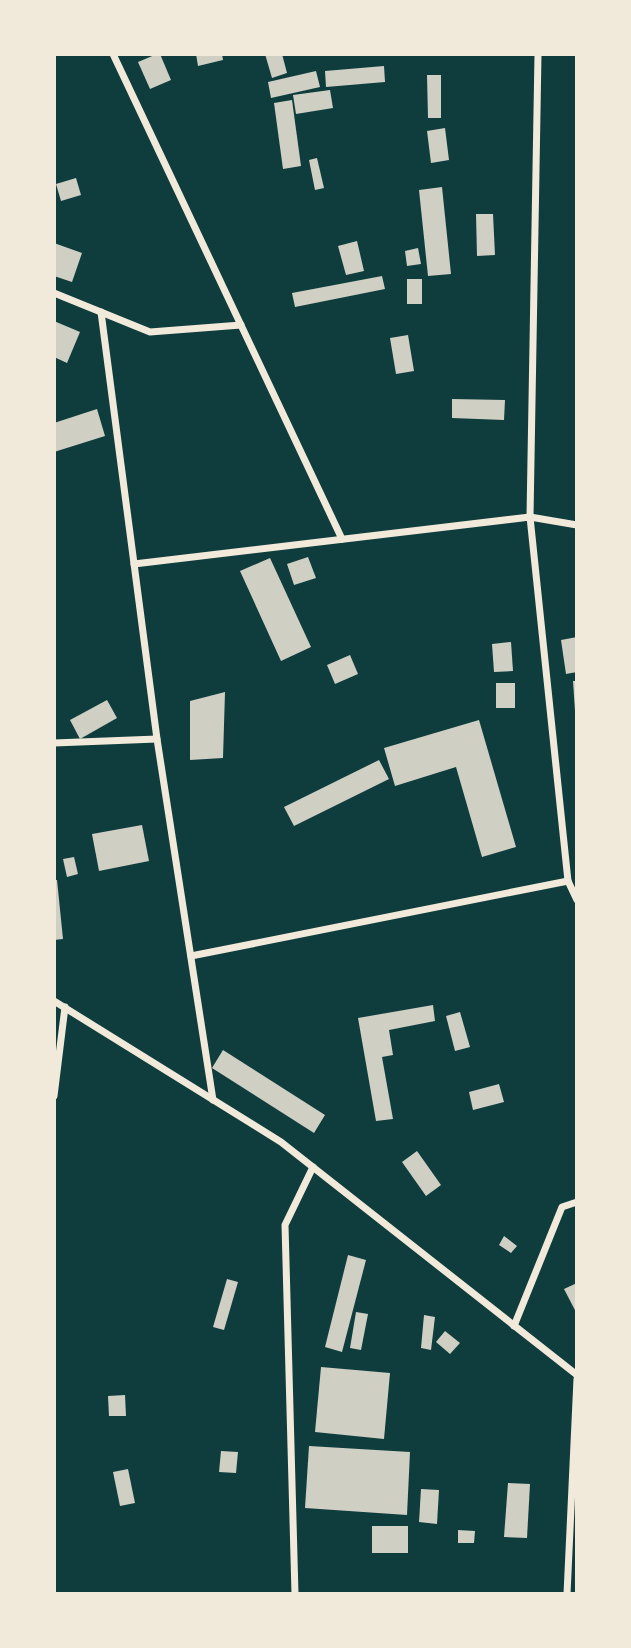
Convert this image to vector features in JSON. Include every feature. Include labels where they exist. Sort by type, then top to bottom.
[{"type":"street","points":[[113,54],[342,539]]},
{"type":"street","points":[[538,54],[530,517],[568,881],[577,900]]},
{"type":"street","points":[[54,293],[150,332],[242,325]]},
{"type":"street","points":[[101,312],[157,739],[214,1100]]},
{"type":"street","points":[[134,564],[530,517],[577,525]]},
{"type":"street","points":[[54,743],[157,739]]},
{"type":"street","points":[[191,956],[568,881]]},
{"type":"street","points":[[54,1000],[281,1142],[577,1377],[567,1594]]},
{"type":"street","points":[[54,1097],[65,1007]]},
{"type":"street","points":[[295,1594],[285,1225],[313,1167]]},
{"type":"street","points":[[514,1326],[562,1207],[577,1202]]},
{"type":"building","points":[[160,54],[171,80],[150,89],[138,62]]},
{"type":"building","points":[[196,54],[222,54],[223,60],[198,66]]},
{"type":"building","points":[[265,54],[282,54],[287,73],[272,78]]},
{"type":"building","points":[[384,66],[385,82],[326,87],[325,71]]},
{"type":"building","points":[[316,71],[320,87],[271,98],[268,82]]},
{"type":"building","points":[[427,75],[441,75],[441,118],[428,118]]},
{"type":"building","points":[[330,90],[333,108],[296,114],[293,95]]},
{"type":"building","points":[[292,100],[301,166],[283,169],[274,103]]},
{"type":"building","points":[[445,128],[449,160],[431,163],[427,131]]},
{"type":"building","points":[[317,158],[324,188],[315,190],[309,160]]},
{"type":"building","points":[[76,178],[81,195],[61,201],[56,184]]},
{"type":"building","points":[[442,187],[451,274],[428,276],[419,190]]},
{"type":"building","points":[[476,214],[493,214],[495,255],[477,256]]},
{"type":"building","points":[[357,241],[364,271],[346,275],[338,246]]},
{"type":"building","points":[[54,243],[82,253],[72,282],[54,276]]},
{"type":"building","points":[[418,248],[421,264],[407,266],[405,251]]},
{"type":"building","points":[[382,276],[385,289],[295,307],[292,293]]},
{"type":"building","points":[[407,279],[422,279],[422,304],[407,304]]},
{"type":"building","points":[[54,321],[80,332],[67,363],[54,357]]},
{"type":"building","points":[[408,335],[414,371],[396,374],[390,338]]},
{"type":"building","points":[[452,399],[505,400],[504,420],[452,418]]},
{"type":"building","points":[[97,409],[105,436],[54,452],[54,423]]},
{"type":"building","points":[[308,557],[316,578],[294,585],[287,564]]},
{"type":"building","points":[[270,558],[311,647],[281,661],[240,571]]},
{"type":"building","points":[[577,637],[577,672],[566,674],[561,640]]},
{"type":"building","points":[[511,642],[513,671],[494,672],[492,644]]},
{"type":"building","points":[[350,655],[358,674],[335,684],[327,665]]},
{"type":"building","points":[[573,681],[577,681],[577,711],[575,711]]},
{"type":"building","points":[[496,683],[515,683],[515,708],[496,708]]},
{"type":"building","points":[[225,692],[223,758],[190,760],[190,701]]},
{"type":"building","points":[[107,700],[117,718],[80,739],[70,720]]},
{"type":"building","points":[[479,720],[516,847],[482,857],[456,767],[395,786],[384,748]]},
{"type":"building","points":[[379,760],[389,779],[294,826],[284,807]]},
{"type":"building","points":[[142,825],[149,861],[99,871],[92,834]]},
{"type":"building","points":[[74,857],[78,874],[67,877],[63,859]]},
{"type":"building","points":[[54,880],[57,880],[63,939],[54,940]]},
{"type":"building","points":[[433,1005],[435,1021],[389,1030],[393,1055],[382,1057],[393,1119],[376,1121],[358,1018]]},
{"type":"building","points":[[460,1012],[470,1047],[455,1051],[446,1016]]},
{"type":"building","points":[[223,1050],[325,1115],[314,1133],[212,1068]]},
{"type":"building","points":[[499,1084],[504,1102],[473,1110],[469,1092]]},
{"type":"building","points":[[417,1151],[441,1185],[426,1196],[402,1162]]},
{"type":"building","points":[[504,1236],[517,1246],[511,1253],[499,1245]]},
{"type":"building","points":[[348,1255],[366,1260],[342,1352],[325,1347]]},
{"type":"building","points":[[227,1279],[238,1282],[224,1330],[213,1327]]},
{"type":"building","points":[[577,1283],[577,1314],[564,1289]]},
{"type":"building","points":[[356,1312],[368,1314],[361,1350],[350,1348]]},
{"type":"building","points":[[424,1315],[435,1317],[431,1350],[421,1348]]},
{"type":"building","points":[[445,1331],[460,1343],[450,1354],[436,1342]]},
{"type":"building","points":[[321,1367],[390,1373],[384,1439],[315,1432]]},
{"type":"building","points":[[125,1395],[126,1416],[109,1416],[108,1396]]},
{"type":"building","points":[[309,1446],[410,1452],[407,1515],[305,1508]]},
{"type":"building","points":[[221,1451],[238,1452],[236,1473],[219,1472]]},
{"type":"building","points":[[128,1469],[135,1503],[120,1506],[113,1472]]},
{"type":"building","points":[[508,1483],[530,1484],[527,1538],[504,1537]]},
{"type":"building","points":[[421,1489],[439,1490],[437,1524],[419,1522]]},
{"type":"building","points":[[372,1526],[408,1526],[408,1553],[372,1553]]},
{"type":"building","points":[[458,1530],[475,1531],[474,1543],[458,1543]]}]
